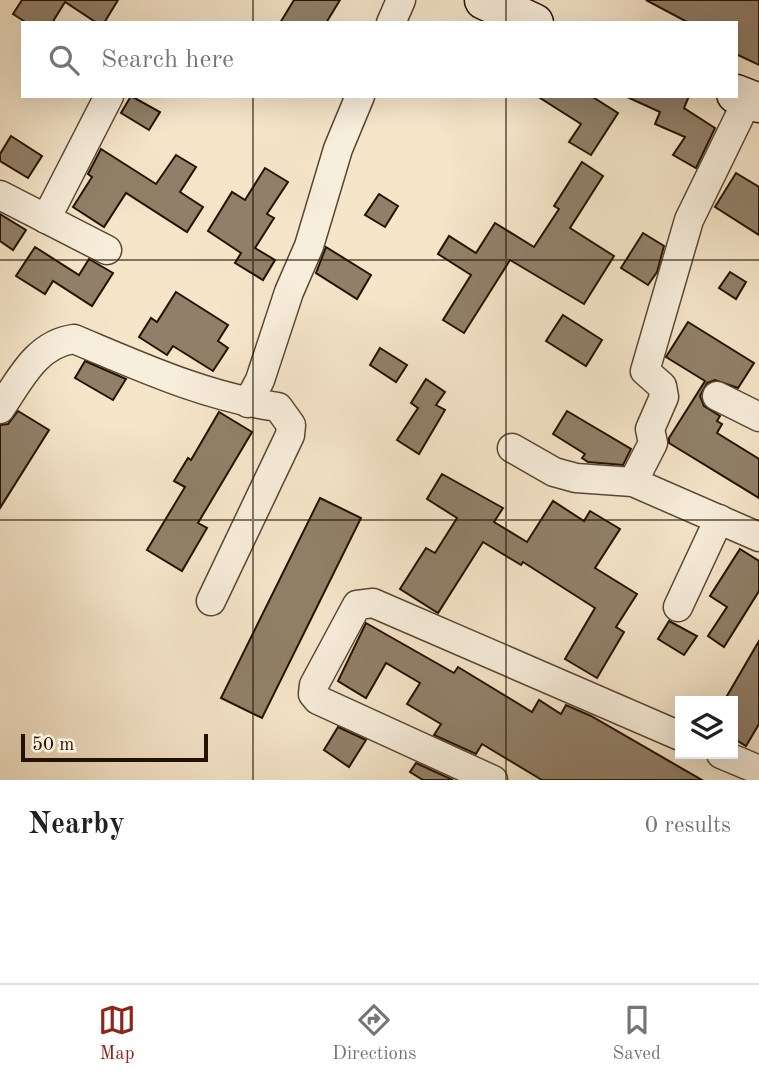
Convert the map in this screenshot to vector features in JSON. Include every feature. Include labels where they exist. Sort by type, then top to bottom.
[{"type":"main road","points":[[484,0],[535,15]]},
{"type":"street","points":[[392,21],[401,0]]},
{"type":"street","points":[[46,219],[108,98]]},
{"type":"street","points":[[248,403],[260,380],[289,292],[309,246],[338,149],[359,98]]},
{"type":"street","points":[[634,482],[653,443],[650,429],[664,397],[662,386],[645,371],[647,360],[662,320],[689,220],[748,99]]},
{"type":"street","points":[[0,195],[107,250]]},
{"type":"street","points":[[0,409],[32,362],[47,348],[74,339],[192,388],[248,403],[278,407],[291,425],[290,435],[211,601]]},
{"type":"street","points":[[717,396],[759,417]]},
{"type":"street","points":[[512,448],[554,472],[576,478],[634,482],[759,537]]},
{"type":"street","points":[[678,607],[719,519]]},
{"type":"street","points":[[494,780],[318,701],[313,694],[314,685],[356,605],[373,603],[675,734]]},
{"type":"street","points":[[733,759],[759,770]]},
{"type":"building","points":[[22,0],[118,0],[105,21],[94,21],[65,2],[53,21],[24,21],[13,14]]},
{"type":"building","points":[[294,0],[340,0],[327,21],[281,21]]},
{"type":"building","points":[[646,0],[759,0],[759,65],[738,55],[738,21],[685,21]]},
{"type":"building","points":[[130,98],[160,112],[149,130],[121,113]]},
{"type":"building","points":[[540,98],[594,98],[618,113],[591,155],[569,142],[581,124]]},
{"type":"building","points":[[629,98],[688,98],[684,108],[715,128],[696,168],[673,155],[685,137],[655,124],[660,112]]},
{"type":"building","points":[[11,136],[42,156],[28,178],[0,161],[0,154]]},
{"type":"building","points":[[101,149],[156,184],[176,155],[196,167],[180,192],[203,207],[187,232],[126,193],[104,227],[73,207],[92,177],[88,174]]},
{"type":"building","points":[[582,162],[603,176],[570,228],[614,256],[584,304],[510,260],[464,333],[443,320],[471,275],[438,254],[449,236],[476,253],[495,223],[534,247],[559,209],[554,206]]},
{"type":"building","points":[[265,168],[288,182],[267,214],[274,218],[255,248],[275,260],[263,280],[235,263],[241,253],[208,231],[232,192],[245,200]]},
{"type":"building","points":[[736,173],[759,187],[759,235],[715,207]]},
{"type":"building","points":[[379,194],[398,206],[385,227],[365,215]]},
{"type":"building","points":[[0,214],[26,230],[13,250],[0,241]]},
{"type":"building","points":[[643,233],[664,246],[657,272],[648,285],[621,268]]},
{"type":"building","points":[[35,247],[79,275],[89,259],[113,273],[92,306],[53,281],[45,294],[16,276]]},
{"type":"building","points":[[326,247],[371,275],[357,299],[316,273]]},
{"type":"building","points":[[730,272],[746,282],[736,299],[719,288]]},
{"type":"building","points":[[176,292],[228,325],[218,341],[228,348],[213,371],[173,346],[167,355],[139,337],[151,318],[157,322]]},
{"type":"building","points":[[563,315],[602,340],[586,366],[546,341]]},
{"type":"building","points":[[688,322],[754,363],[738,388],[715,380],[707,383],[700,396],[704,406],[720,416],[717,421],[722,424],[717,433],[759,459],[759,498],[669,443],[669,438],[705,381],[666,357]]},
{"type":"building","points":[[380,348],[407,365],[396,382],[370,365]]},
{"type":"building","points":[[85,361],[126,379],[113,400],[75,378]]},
{"type":"building","points":[[426,379],[445,392],[436,405],[445,410],[419,454],[397,440],[418,408],[411,403]]},
{"type":"building","points":[[18,411],[49,430],[0,508],[0,425],[8,424]]},
{"type":"building","points":[[567,411],[631,449],[623,465],[588,462],[582,458],[585,454],[553,434]]},
{"type":"building","points":[[219,412],[252,432],[198,523],[207,528],[182,571],[147,550],[185,487],[174,481],[188,458],[191,460]]},
{"type":"building","points":[[442,474],[503,508],[494,522],[527,542],[553,501],[584,521],[590,511],[620,529],[595,568],[637,594],[616,627],[624,632],[597,678],[565,659],[595,608],[523,562],[521,565],[483,542],[438,613],[400,589],[426,548],[435,553],[457,518],[427,499]]},
{"type":"building","points":[[320,498],[361,518],[262,718],[221,698]]},
{"type":"building","points":[[740,549],[759,561],[759,591],[724,647],[708,636],[727,607],[710,596]]},
{"type":"building","points":[[669,621],[697,636],[684,655],[658,639]]},
{"type":"building","points":[[366,623],[454,673],[458,667],[532,712],[539,700],[561,714],[566,705],[591,716],[702,780],[542,780],[482,744],[476,754],[434,735],[441,724],[407,704],[420,683],[386,663],[366,698],[338,681]]},
{"type":"building","points":[[759,641],[759,724],[746,746],[738,741],[738,696],[727,696]]},
{"type":"building","points":[[338,727],[366,740],[349,767],[324,750]]},
{"type":"building","points":[[416,763],[453,780],[423,780],[410,772]]}]
